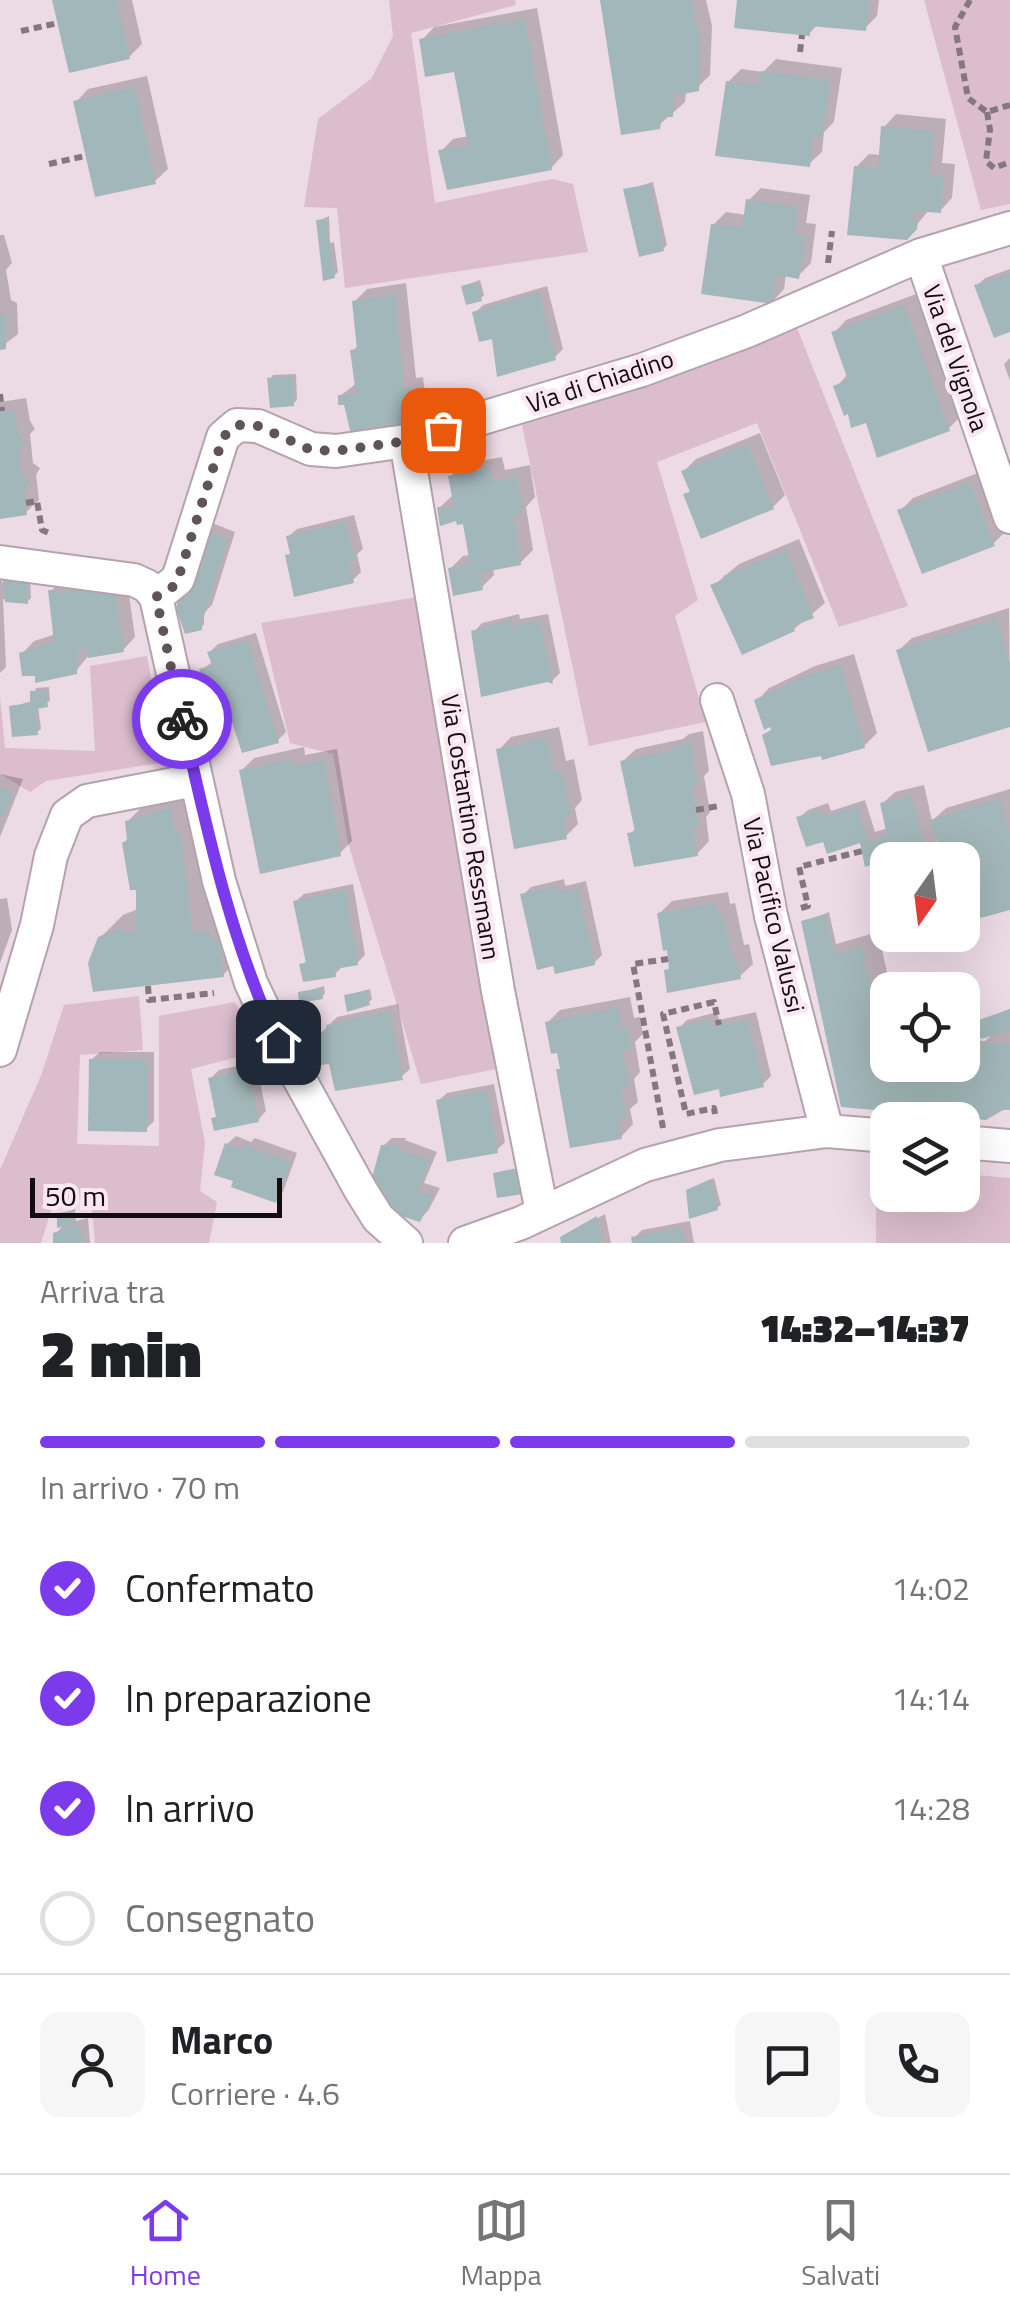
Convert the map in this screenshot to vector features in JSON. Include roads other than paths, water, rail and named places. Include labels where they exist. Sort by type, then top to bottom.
[{"type":"street","name":"Via di Chiadino","points":[[156,597],[178,579],[223,437],[238,425],[258,426],[311,450],[336,451],[406,441],[642,370],[748,331],[921,255],[1010,228]]},
{"type":"street","name":"Via del Vignola","points":[[921,255],[1010,518]]},
{"type":"street","name":"Via Costantino Ressmann","points":[[406,441],[498,991],[542,1212]]},
{"type":"street","points":[[0,562],[134,580],[156,597],[219,881],[251,983],[278,1042],[360,1190],[378,1218],[406,1243]]},
{"type":"street","name":"Via Pacifico Valussi","points":[[717,700],[748,794],[770,916],[826,1130]]},
{"type":"street","points":[[0,1050],[38,925],[51,856],[67,815],[86,801],[195,780]]},
{"type":"street","points":[[465,1243],[645,1165],[720,1145],[826,1130],[870,1134]]},
{"type":"street","points":[[980,1144],[1010,1146]]}]
